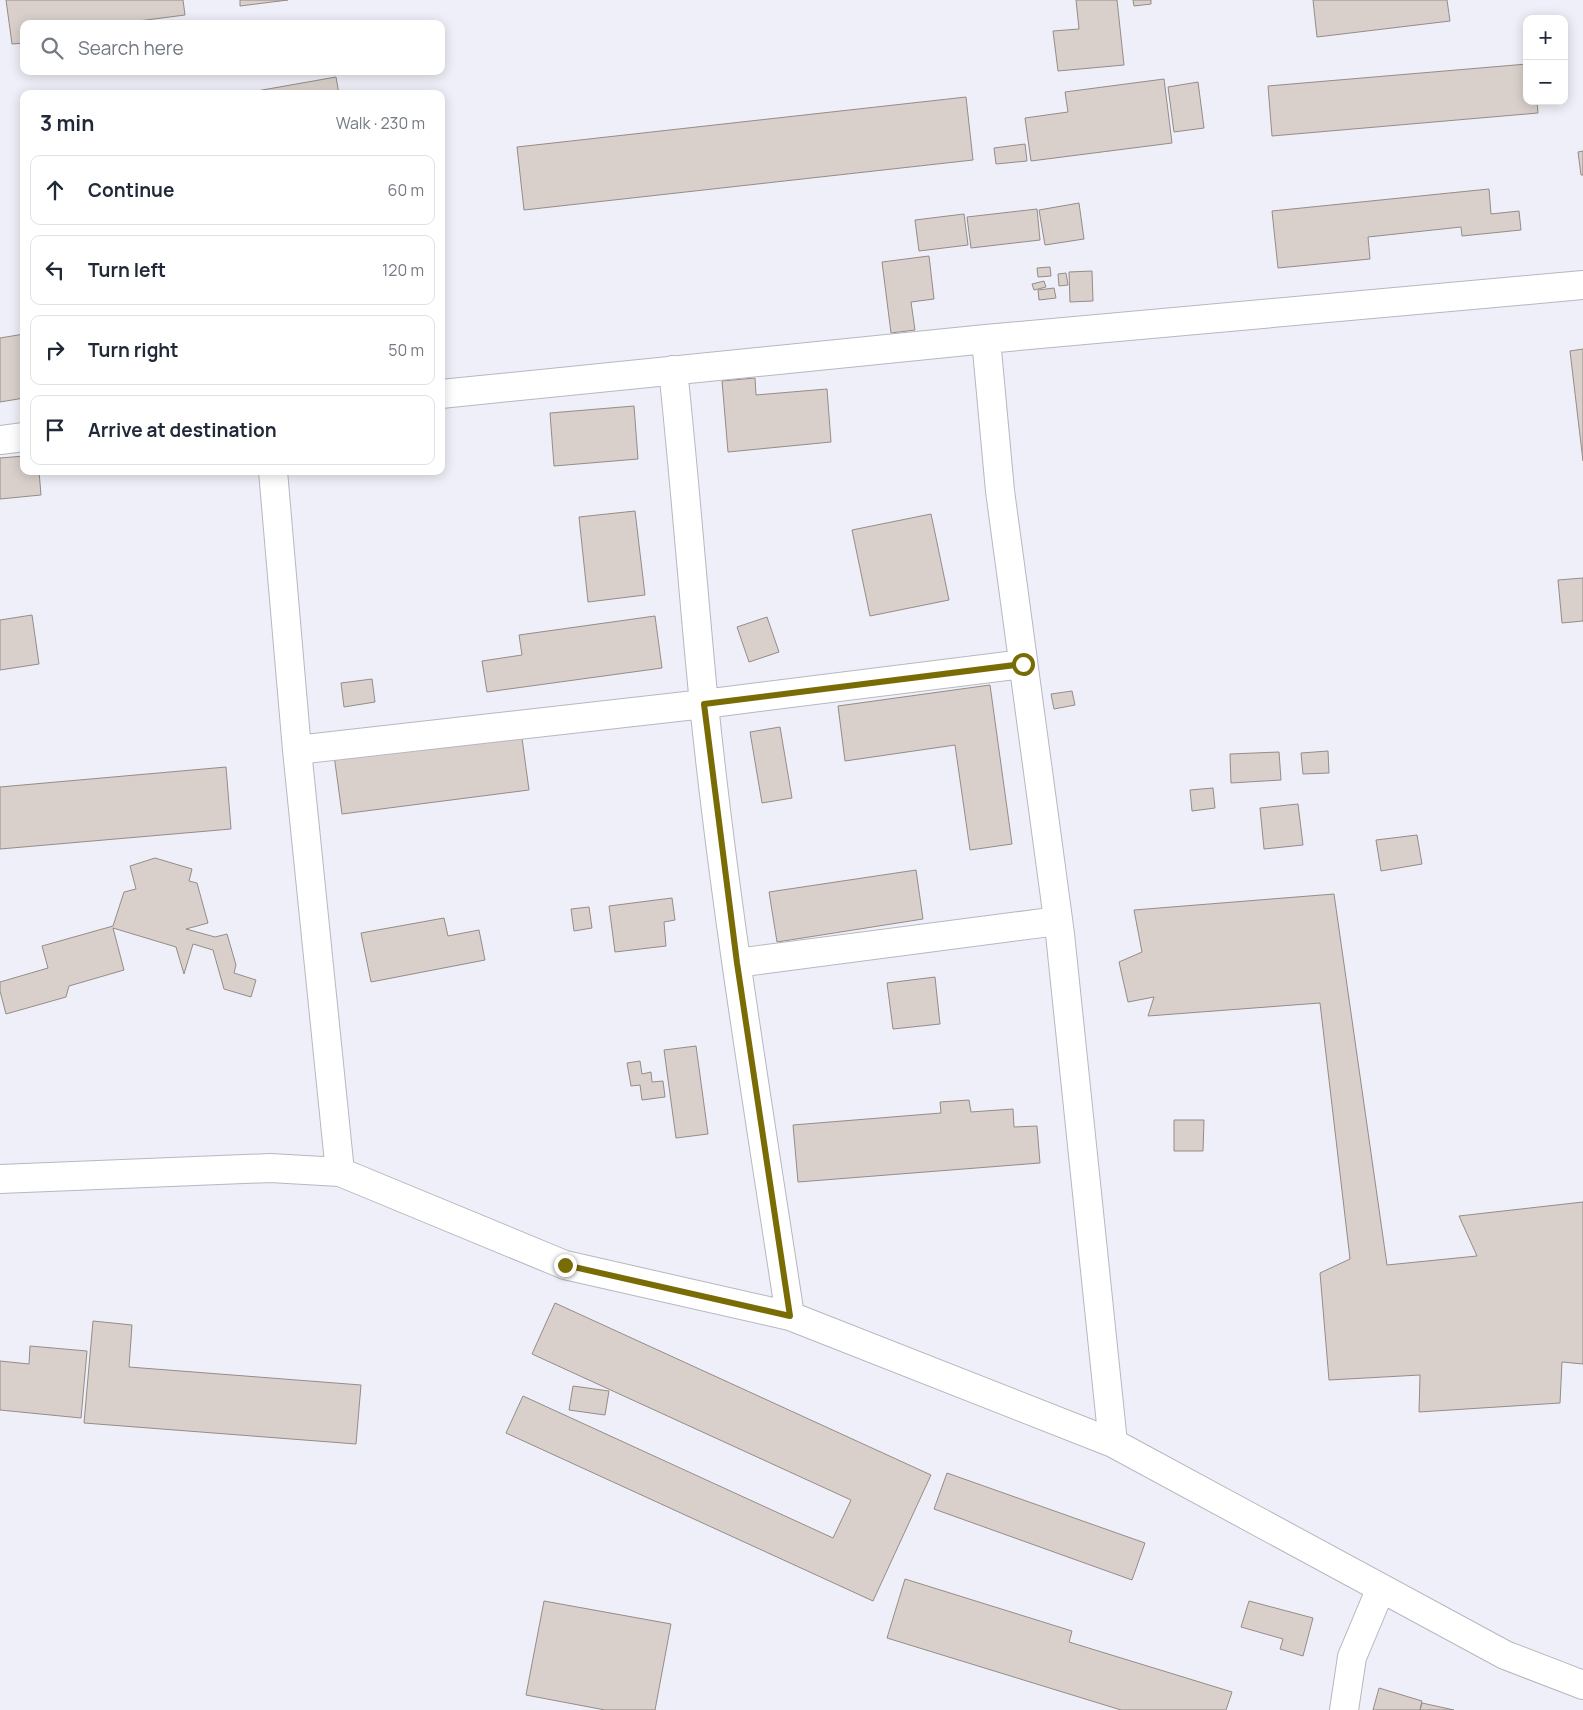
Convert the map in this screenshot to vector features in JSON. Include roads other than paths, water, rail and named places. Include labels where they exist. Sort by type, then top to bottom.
[{"type":"street","points":[[445,394],[986,340],[1583,285]]},
{"type":"street","points":[[986,340],[1000,491],[1058,921],[1113,1443]]},
{"type":"street","points":[[673,370],[686,492],[704,704],[737,963],[790,1316]]},
{"type":"street","points":[[0,440],[20,438]]},
{"type":"street","points":[[273,475],[297,750],[340,1172]]},
{"type":"street","points":[[297,750],[704,704],[1023,664]]},
{"type":"street","points":[[737,963],[1058,921]]},
{"type":"street","points":[[0,1179],[270,1168],[340,1172],[565,1265],[790,1316],[1113,1443],[1505,1656],[1583,1684]]},
{"type":"street","points":[[1344,1710],[1352,1657],[1381,1588]]}]
